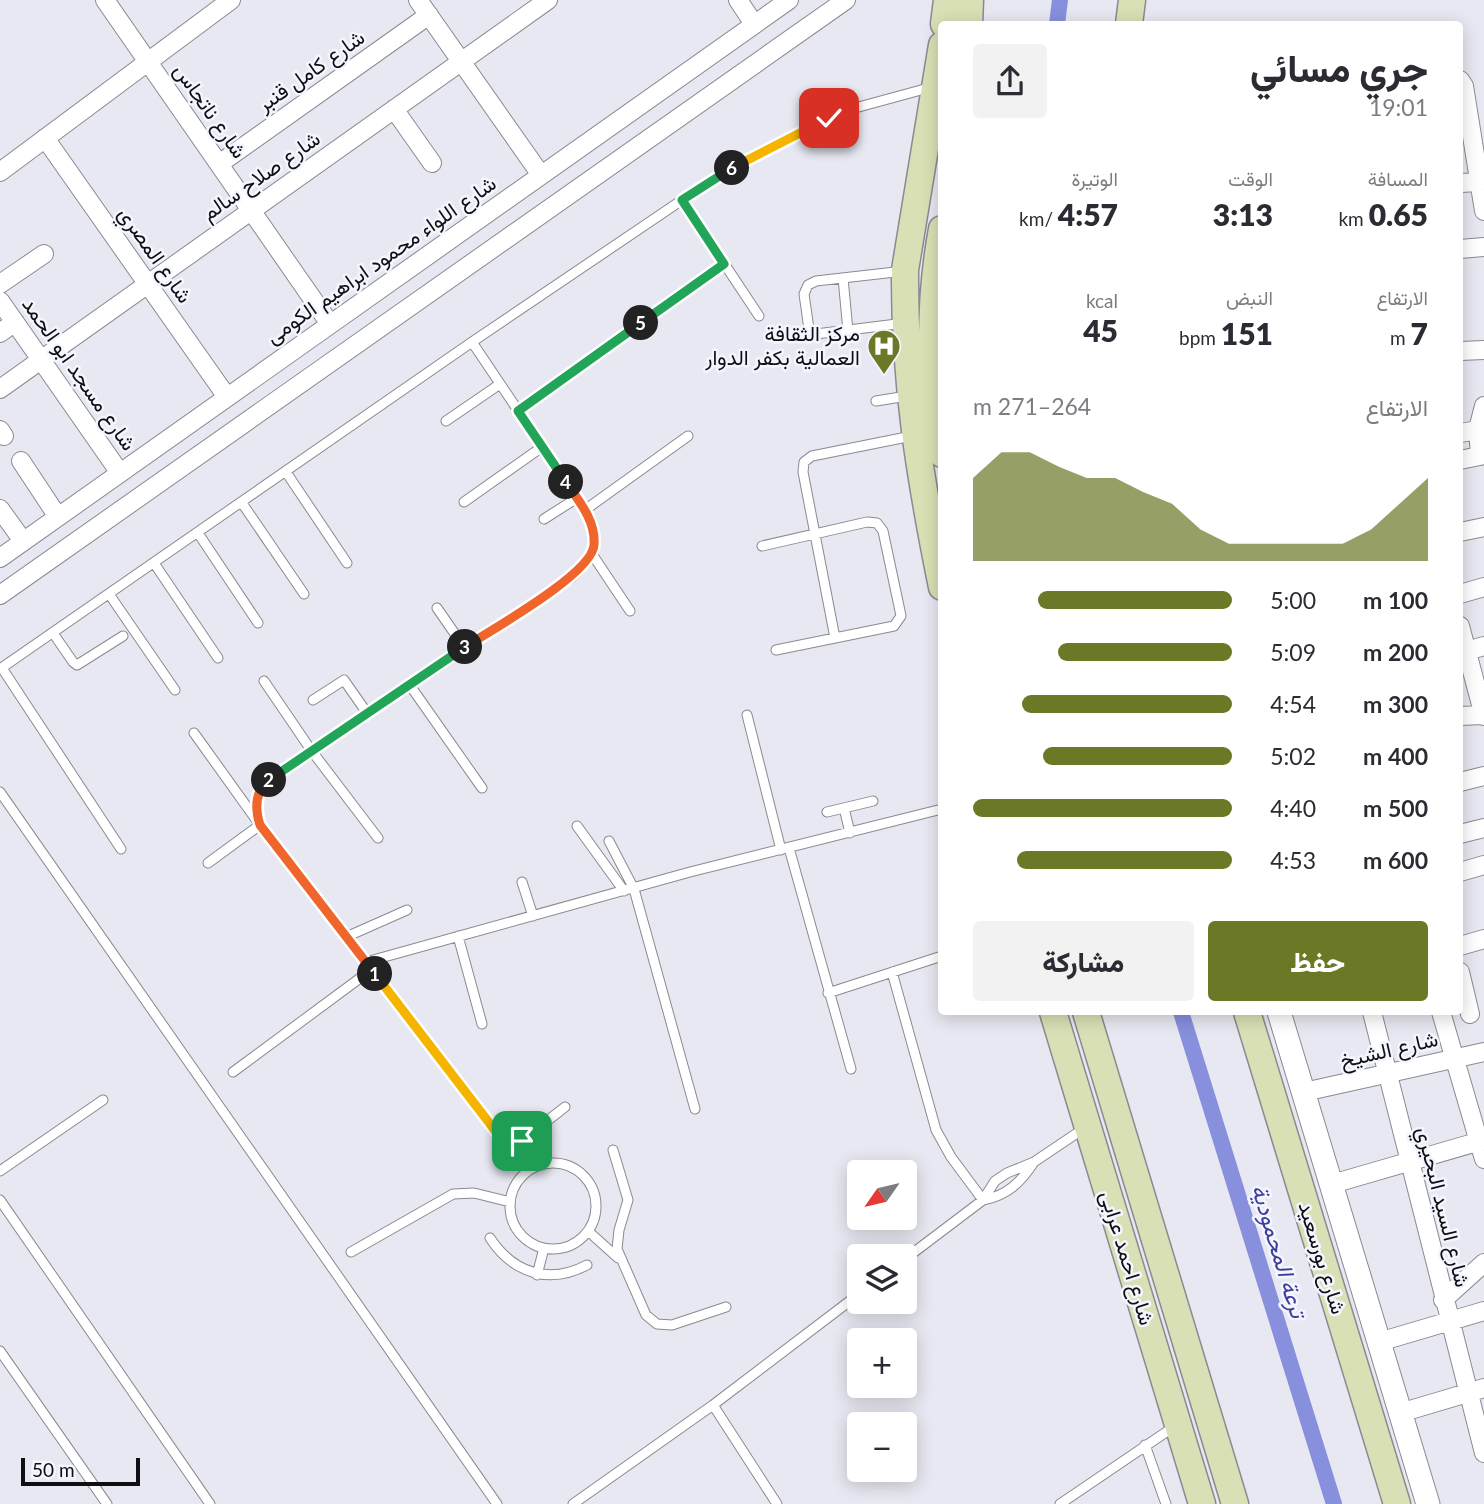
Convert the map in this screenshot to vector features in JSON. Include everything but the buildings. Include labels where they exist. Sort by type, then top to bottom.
[{"type":"main road","points":[[1129,21],[1132,0]]},
{"type":"main road","points":[[938,72],[905,270],[909,395],[938,564]]},
{"type":"main road","points":[[938,250],[933,277],[931,332],[933,398],[938,429]]},
{"type":"main road","name":"شارع احمد عرابى","points":[[1054,1015],[1202,1504]]},
{"type":"main road","name":"شارع احمد عرابى","points":[[1087,1015],[1235,1504]]},
{"type":"main road","name":"شارع بورسعيد","points":[[1249,1015],[1397,1504]]},
{"type":"street","name":"شارع ناتجاس","points":[[105,0],[330,324]]},
{"type":"street","points":[[0,172],[231,0]]},
{"type":"street","points":[[418,0],[541,175]]},
{"type":"street","name":"شارع صلاح سالم","points":[[0,389],[548,0]]},
{"type":"street","points":[[737,0],[754,24]]},
{"type":"street","name":"شارع اللواء محمود ابراهيم الكومى","points":[[0,558],[789,0]]},
{"type":"street","points":[[0,594],[846,0]]},
{"type":"street","name":"شارع كامل قنبر","points":[[219,164],[429,15]]},
{"type":"street","points":[[1463,88],[1480,170],[1484,211]]},
{"type":"street","points":[[394,109],[432,163]]},
{"type":"street","name":"شارع المصري","points":[[45,138],[227,397]]},
{"type":"street","points":[[1463,181],[1480,170]]},
{"type":"street","points":[[1463,249],[1484,247]]},
{"type":"street","points":[[0,284],[44,254]]},
{"type":"street","name":"شارع مسجد ابو الحمد","points":[[0,301],[7,327],[41,360],[120,473]]},
{"type":"street","points":[[1463,351],[1484,350]]},
{"type":"street","points":[[1463,459],[1482,456],[1484,406]]},
{"type":"street","points":[[1463,432],[1481,429]]},
{"type":"street","points":[[20,461],[58,517]]},
{"type":"street","points":[[0,509],[23,541]]},
{"type":"street","points":[[1463,531],[1484,527]]},
{"type":"street","points":[[1463,593],[1484,587]]},
{"type":"street","points":[[1463,716],[1484,715],[1463,652],[1484,646]]},
{"type":"street","points":[[1463,781],[1484,776]]},
{"type":"street","points":[[1463,833],[1484,828]]},
{"type":"street","points":[[1463,871],[1484,865]]},
{"type":"street","points":[[1463,945],[1484,939]]},
{"type":"street","points":[[1463,985],[1470,1014]]},
{"type":"street","name":"شارع بورسعيد","points":[[1280,1015],[1427,1504]]},
{"type":"street","name":"شارع السيد البحيري","points":[[1373,1015],[1443,1300],[1476,1391],[1484,1451]]},
{"type":"street","points":[[1442,1015],[1481,1141],[1484,1159]]},
{"type":"street","name":"شارع الشيخ","points":[[1304,1092],[1484,1052]]},
{"type":"street","points":[[1332,1184],[1481,1141]]},
{"type":"street","points":[[1443,1300],[1484,1263]]},
{"type":"street","points":[[1379,1342],[1484,1311]]},
{"type":"street","points":[[1400,1413],[1476,1391]]},
{"type":"lane","points":[[121,849],[1,669],[471,342],[719,175],[829,118],[855,108],[936,86]]},
{"type":"lane","points":[[682,200],[759,316]]},
{"type":"lane","points":[[518,411],[724,264]]},
{"type":"lane","points":[[905,270],[811,282],[804,294],[811,332],[816,334],[905,323]]},
{"type":"lane","points":[[844,278],[848,331]]},
{"type":"lane","points":[[260,825],[257,804],[264,784],[571,578],[592,554],[594,537],[585,510],[471,342]]},
{"type":"lane","points":[[446,421],[500,384]]},
{"type":"lane","points":[[876,401],[909,395]]},
{"type":"lane","points":[[835,638],[803,472],[807,458],[915,435]]},
{"type":"lane","points":[[585,510],[688,436]]},
{"type":"lane","points":[[464,502],[542,447]]},
{"type":"lane","points":[[285,472],[347,563]]},
{"type":"lane","points":[[544,519],[576,498]]},
{"type":"lane","points":[[242,503],[304,594]]},
{"type":"lane","points":[[762,546],[867,522],[877,523],[883,531],[901,617],[894,626],[776,650]]},
{"type":"lane","points":[[198,533],[258,622]]},
{"type":"lane","points":[[592,554],[630,611]]},
{"type":"lane","points":[[154,563],[218,658]]},
{"type":"lane","points":[[110,594],[175,690]]},
{"type":"lane","points":[[437,608],[464,648]]},
{"type":"lane","points":[[53,633],[77,665],[123,636]]},
{"type":"lane","points":[[313,700],[344,680],[367,713]]},
{"type":"lane","points":[[264,681],[311,750],[378,838]]},
{"type":"lane","points":[[410,684],[482,788]]},
{"type":"lane","points":[[747,715],[851,1069]]},
{"type":"lane","points":[[194,733],[260,825],[527,1171]]},
{"type":"lane","points":[[0,792],[497,1504]]},
{"type":"lane","points":[[827,812],[873,801]]},
{"type":"lane","points":[[844,808],[850,833]]},
{"type":"lane","points":[[233,1072],[368,966],[458,936],[938,810]]},
{"type":"lane","points":[[208,863],[260,825]]},
{"type":"lane","points":[[577,826],[624,891]]},
{"type":"lane","points":[[609,841],[634,888],[695,1109]]},
{"type":"lane","points":[[522,881],[533,916]]},
{"type":"lane","points":[[346,937],[407,910]]},
{"type":"lane","points":[[458,936],[482,1024]]},
{"type":"lane","points":[[828,993],[938,957]]},
{"type":"lane","points":[[892,972],[936,1130],[951,1157],[983,1200]]},
{"type":"lane","points":[[0,1171],[103,1100]]},
{"type":"lane","points":[[510,1150],[565,1107]]},
{"type":"lane","points":[[917,1250],[983,1200],[995,1181],[1034,1162],[1087,1126]]},
{"type":"lane","points":[[613,1150],[628,1200],[617,1240],[619,1258],[642,1309],[657,1324],[672,1325],[726,1307]]},
{"type":"lane","points":[[983,1200],[1005,1194],[1021,1180],[1034,1162]]},
{"type":"lane","points":[[544,1163],[563,1163],[581,1172],[592,1187],[597,1206],[592,1225],[580,1240],[563,1248],[544,1248],[530,1242],[519,1231],[512,1217],[510,1202],[515,1185],[527,1171],[544,1163]]},
{"type":"lane","points":[[351,1252],[453,1194],[474,1193],[510,1202]]},
{"type":"lane","points":[[0,1200],[210,1504]]},
{"type":"lane","points":[[587,1231],[619,1258]]},
{"type":"lane","points":[[490,1238],[509,1262],[537,1275],[563,1275],[587,1265]]},
{"type":"lane","points":[[537,1275],[544,1248]]},
{"type":"lane","points":[[573,1504],[713,1405],[847,1303]]},
{"type":"lane","points":[[0,1351],[107,1504]]},
{"type":"lane","points":[[713,1405],[777,1504]]},
{"type":"lane","points":[[1060,1504],[1177,1425]]},
{"type":"lane","points":[[1145,1445],[1166,1504]]},
{"type":"waterway","name":"ترعة المحمودية","points":[[1057,21],[1060,0]]},
{"type":"waterway","name":"ترعة المحمودية","points":[[1182,1015],[1334,1504]]},
{"type":"place","name":"مركز الثقافة العمالية بكفر الدوار","points":[[884,376]]},
{"type":"route","points":[[522,1141],[510,1150],[260,825],[256,811],[257,797],[264,784],[311,750],[571,578],[582,568],[594,547],[591,523],[518,411],[724,264],[682,200],[719,175],[829,118]]}]
